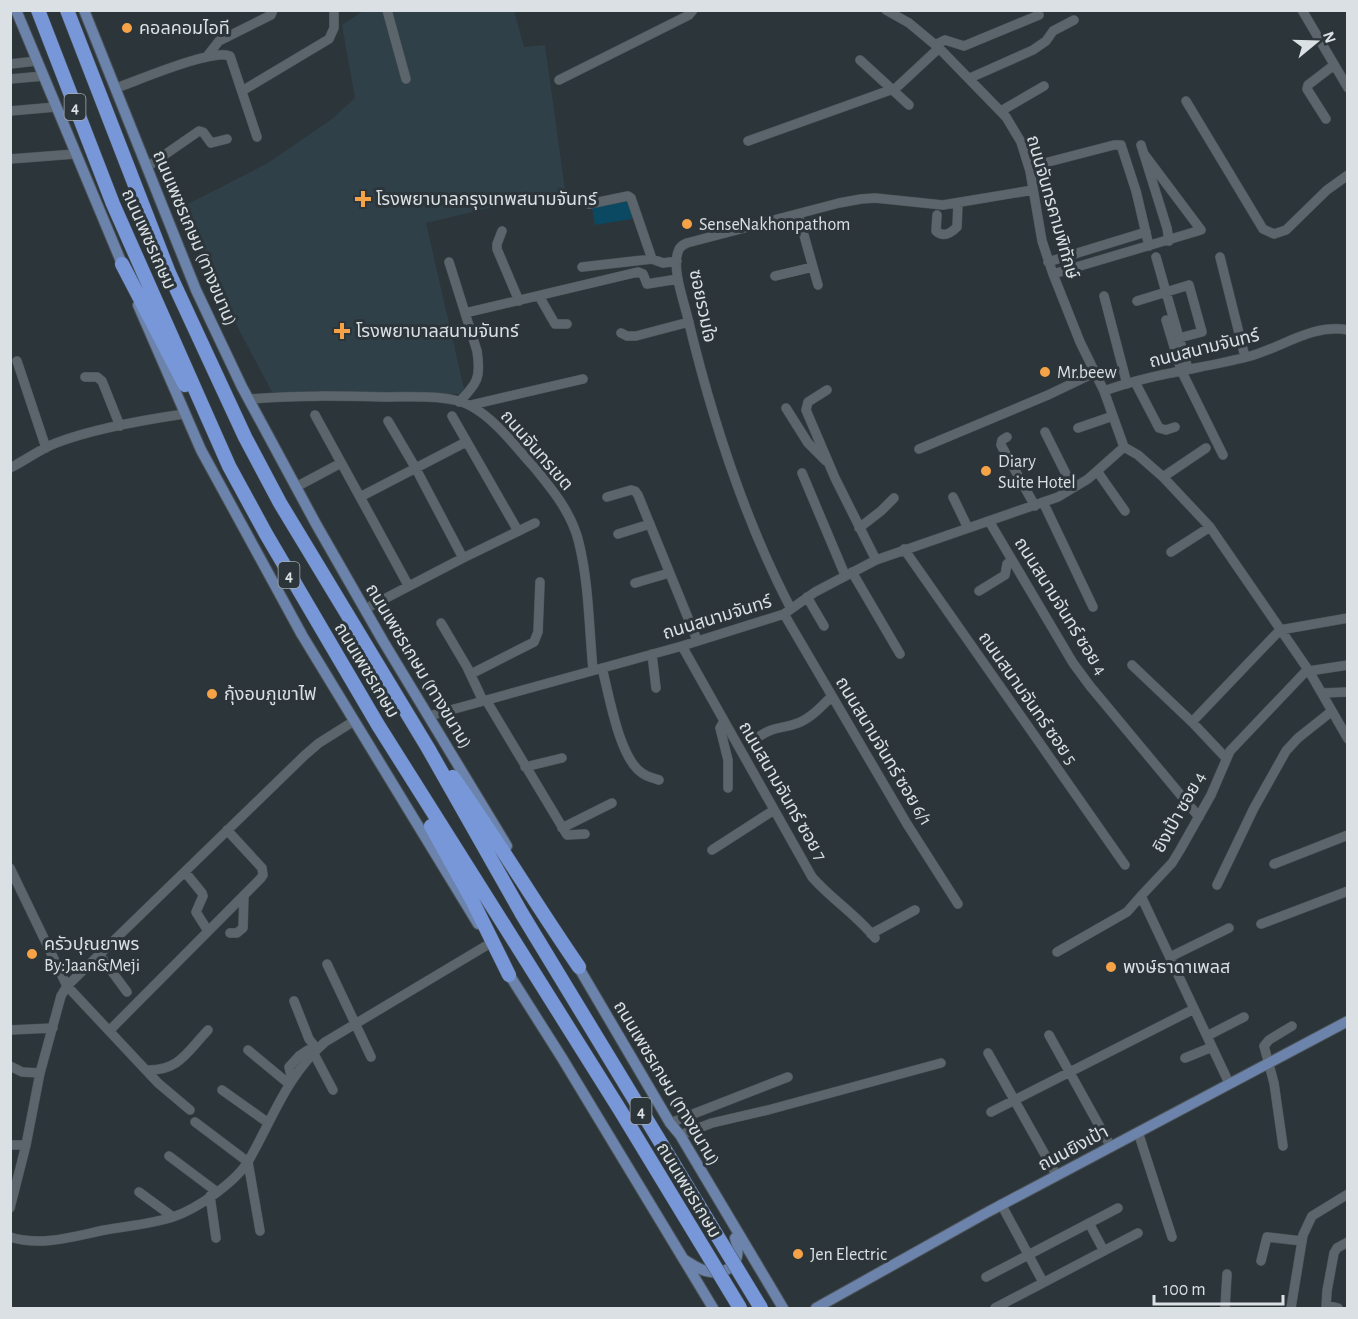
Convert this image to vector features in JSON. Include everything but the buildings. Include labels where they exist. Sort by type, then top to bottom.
[{"type":"highway","name":"ถนนเพชรเกษม","points":[[38,10],[112,204],[229,466],[300,593],[391,746],[620,1110],[740,1308]]},
{"type":"highway","name":"ถนนเพชรเกษม","points":[[67,10],[169,273],[266,478],[404,707],[522,914],[761,1308]]},
{"type":"highway","points":[[122,264],[229,466]]},
{"type":"highway","points":[[404,707],[477,811],[536,906],[579,967]]},
{"type":"highway","points":[[391,746],[509,975]]},
{"type":"main road","name":"4","points":[[16,10],[146,326],[201,450],[302,635],[713,1308]]},
{"type":"main road","name":"ถนนเพชรเกษม (ทางขนาน)","points":[[84,10],[196,290],[296,487],[365,609],[670,1123],[680,1135],[783,1308]]},
{"type":"main road","name":"ถนนยิงเป้า","points":[[816,1308],[1001,1204],[1347,1021]]},
{"type":"main road","points":[[681,1257],[698,1268],[711,1272],[724,1271],[732,1267],[738,1259],[739,1248],[726,1215]]},
{"type":"street","points":[[208,56],[219,41],[271,15],[273,10]]},
{"type":"street","points":[[242,91],[329,39],[334,28],[334,10]]},
{"type":"street","points":[[387,10],[406,79]]},
{"type":"street","points":[[559,80],[689,15],[693,10]]},
{"type":"street","name":"ถนนจันทรคามพิทักษ์","points":[[885,10],[909,23],[970,78],[1001,111],[1021,142],[1029,168],[1048,262],[1104,392],[1124,447]]},
{"type":"street","points":[[1302,10],[1347,88]]},
{"type":"street","points":[[748,141],[892,90],[905,81],[945,40],[964,46],[1039,15]]},
{"type":"street","points":[[970,78],[1033,50],[1046,41],[1053,31],[1074,20]]},
{"type":"street","points":[[116,88],[222,53],[230,56],[257,137]]},
{"type":"street","points":[[860,60],[909,105]]},
{"type":"street","points":[[10,64],[37,61]]},
{"type":"street","points":[[1326,119],[1311,96],[1308,85],[1334,65]]},
{"type":"street","points":[[10,80],[44,76]]},
{"type":"street","points":[[1001,111],[1044,86]]},
{"type":"street","points":[[1186,101],[1263,229],[1268,233],[1274,234],[1286,230],[1321,195],[1347,175]]},
{"type":"street","points":[[10,111],[56,107]]},
{"type":"street","points":[[147,167],[199,131],[203,132],[211,143],[227,139]]},
{"type":"street","points":[[1029,168],[1121,145],[1149,246]]},
{"type":"street","points":[[1053,274],[1169,241],[1202,230],[1142,149],[1169,241]]},
{"type":"street","points":[[10,159],[75,154]]},
{"type":"street","name":"ซอยรวมใจ","points":[[787,611],[780,587],[736,482],[698,362],[678,279],[678,251],[682,245],[687,243],[861,199],[875,198],[943,205],[1033,190]]},
{"type":"street","points":[[589,204],[628,196],[632,198],[652,259]]},
{"type":"street","points":[[937,215],[936,231],[946,235],[952,232],[957,227],[958,203]]},
{"type":"street","points":[[798,214],[818,285]]},
{"type":"street","points":[[502,231],[497,249],[519,301]]},
{"type":"street","points":[[1048,262],[1146,232]]},
{"type":"street","points":[[1156,257],[1179,338],[1185,370]]},
{"type":"street","points":[[1220,257],[1245,357]]},
{"type":"street","points":[[582,267],[652,259],[663,263],[677,261]]},
{"type":"street","points":[[449,262],[477,351],[479,375],[476,383],[459,402]]},
{"type":"street","points":[[775,276],[813,267]]},
{"type":"street","points":[[465,314],[638,272],[643,274],[647,284],[678,279]]},
{"type":"street","points":[[1137,301],[1189,285],[1202,332],[1179,338]]},
{"type":"street","points":[[538,296],[555,324],[567,324]]},
{"type":"street","points":[[1104,296],[1131,383],[1159,428],[1162,430],[1175,427]]},
{"type":"street","points":[[1166,320],[1222,455]]},
{"type":"street","points":[[621,333],[636,336],[688,322]]},
{"type":"street","name":"ถนนสนามจันทร์","points":[[1104,392],[1131,383],[1245,357],[1327,328],[1347,330]]},
{"type":"street","points":[[17,361],[46,448]]},
{"type":"street","points":[[920,449],[1094,373]]},
{"type":"street","points":[[85,376],[97,377],[102,381],[120,426]]},
{"type":"street","points":[[471,405],[583,379]]},
{"type":"street","points":[[827,390],[806,405],[806,410],[828,463],[876,560]]},
{"type":"street","name":"ถนนจันทรเขต","points":[[250,399],[309,396],[421,397],[471,405],[494,423],[549,485],[562,503],[573,525],[582,560],[598,669],[626,753],[636,769],[643,775],[659,780]]},
{"type":"street","points":[[786,408],[808,443],[828,463]]},
{"type":"street","points":[[10,468],[63,441],[120,426],[184,414]]},
{"type":"street","points":[[315,416],[408,585]]},
{"type":"street","points":[[452,416],[518,531]]},
{"type":"street","points":[[1078,428],[1113,416]]},
{"type":"street","points":[[388,420],[463,558]]},
{"type":"street","points":[[1045,432],[1073,489]]},
{"type":"street","points":[[1007,437],[1002,440],[1001,445],[1039,504],[1093,607]]},
{"type":"street","points":[[360,497],[466,442]]},
{"type":"street","points":[[1124,447],[1138,455],[1163,477],[1210,527],[1309,670],[1347,739]]},
{"type":"street","name":"ถนนสนามจันทร์","points":[[429,716],[682,646],[787,611],[848,573],[876,560],[1039,504],[1073,489],[1124,447]]},
{"type":"street","points":[[1163,477],[1206,448]]},
{"type":"street","points":[[296,487],[341,463]]},
{"type":"street","points":[[1097,471],[1125,511]]},
{"type":"street","points":[[802,473],[848,573],[900,654]]},
{"type":"street","points":[[607,497],[631,490],[635,491],[697,640]]},
{"type":"street","points":[[953,497],[968,528]]},
{"type":"street","points":[[859,528],[894,498]]},
{"type":"street","name":"ถนนสนามจันทร์ ซอย 4","points":[[989,521],[1061,644],[1090,686],[1199,817]]},
{"type":"street","points":[[365,609],[408,585],[535,523]]},
{"type":"street","points":[[618,534],[650,524]]},
{"type":"street","points":[[1171,552],[1210,527]]},
{"type":"street","name":"ถนนสนามจันทร์ ซอย 5","points":[[904,549],[1125,865]]},
{"type":"street","points":[[979,591],[1005,575],[1007,564],[1012,560]]},
{"type":"street","points":[[634,583],[669,573]]},
{"type":"street","points":[[471,674],[534,642],[538,632],[540,582]]},
{"type":"street","points":[[807,597],[824,626]]},
{"type":"street","name":"ถนนสนามจันทร์ ซอย 6/1","points":[[787,611],[832,696],[957,904]]},
{"type":"street","points":[[1192,722],[1280,630],[1347,618]]},
{"type":"street","points":[[441,623],[562,828],[570,837],[585,834]]},
{"type":"street","name":"ถนนสนามจันทร์ ซอย 7","points":[[682,646],[812,877],[856,916],[873,936],[915,910]]},
{"type":"street","points":[[652,654],[656,688]]},
{"type":"street","points":[[1132,665],[1226,758]]},
{"type":"street","points":[[1309,670],[1347,665]]},
{"type":"street","name":"ยิงเป้า ซอย 4","points":[[1057,952],[1123,915],[1172,863],[1211,795],[1226,758],[1237,741],[1309,670]]},
{"type":"street","points":[[1322,693],[1347,692]]},
{"type":"street","points":[[757,738],[773,728],[797,723],[810,716],[832,696]]},
{"type":"street","points":[[1217,885],[1254,808],[1286,750],[1332,711]]},
{"type":"street","points":[[10,1208],[26,1145],[40,1073],[61,996],[67,986],[305,755],[319,743],[354,721]]},
{"type":"street","points":[[724,722],[720,729],[728,760],[729,788]]},
{"type":"street","points":[[525,767],[562,758]]},
{"type":"street","points":[[562,828],[612,803]]},
{"type":"street","points":[[712,850],[774,810]]},
{"type":"street","points":[[110,1031],[261,878],[263,872],[227,830]]},
{"type":"street","points":[[1274,864],[1347,835]]},
{"type":"street","points":[[10,868],[67,986],[147,1070],[190,1110]]},
{"type":"street","points":[[185,872],[202,893],[203,896],[196,912],[208,931]]},
{"type":"street","points":[[1261,924],[1347,891]]},
{"type":"street","points":[[230,933],[237,933],[243,928],[244,895]]},
{"type":"street","points":[[1141,896],[1229,1083]]},
{"type":"street","points":[[1170,957],[1229,928]]},
{"type":"street","points":[[10,1237],[32,1242],[55,1240],[173,1217],[214,1194],[238,1174],[248,1162],[290,1082],[315,1050],[489,944]]},
{"type":"street","points":[[99,954],[127,992]]},
{"type":"street","points":[[327,964],[371,1057]]},
{"type":"street","points":[[294,1001],[333,1090]]},
{"type":"street","points":[[991,1112],[1194,1009]]},
{"type":"street","points":[[1207,1036],[1244,1017]]},
{"type":"street","points":[[1283,1146],[1269,1062],[1264,1046],[1265,1043],[1292,1026]]},
{"type":"street","points":[[10,1030],[53,1028]]},
{"type":"street","points":[[147,1070],[159,1070],[172,1066],[208,1030]]},
{"type":"street","points":[[1049,1035],[1111,1147]]},
{"type":"street","points":[[1185,1058],[1212,1047]]},
{"type":"street","points":[[248,1050],[290,1082]]},
{"type":"street","points":[[988,1053],[1057,1176]]},
{"type":"street","points":[[680,1135],[712,1123],[941,1064]]},
{"type":"street","points":[[10,1066],[22,1072],[40,1073]]},
{"type":"street","points":[[670,1123],[788,1077]]},
{"type":"street","points":[[222,1090],[267,1122]]},
{"type":"street","points":[[195,1122],[248,1162],[260,1231]]},
{"type":"street","points":[[1138,1132],[1172,1237]]},
{"type":"street","points":[[10,1145],[26,1145]]},
{"type":"street","points":[[169,1156],[214,1194],[216,1238]]},
{"type":"street","points":[[139,1192],[173,1217]]},
{"type":"street","points":[[1291,1308],[1306,1225],[1312,1216],[1347,1194]]},
{"type":"street","points":[[1001,1204],[1043,1282]]},
{"type":"street","points":[[986,1277],[1118,1208]]},
{"type":"street","points":[[1089,1223],[1104,1251]]},
{"type":"street","points":[[995,1308],[1138,1233]]},
{"type":"street","points":[[1261,1261],[1267,1237],[1302,1241]]},
{"type":"street","points":[[1338,1308],[1327,1307],[1326,1291],[1334,1253],[1337,1248],[1347,1242]]},
{"type":"street","points":[[1225,1308],[1227,1274]]},
{"type":"shaded area","name":"โรงพยาบาลกรุงเทพสนามจันทร์","points":[[363,11],[514,11],[524,47],[545,45],[565,190],[426,223],[464,389],[459,394],[272,392],[212,279],[182,207],[268,163],[332,119],[355,98],[342,25]]},
{"type":"shaded area","points":[[629,201],[632,219],[595,225],[592,207]]},
{"type":"place","name":"คอลคอมไอที","points":[[127,28]]},
{"type":"place","name":"โรงพยาบาลกรุงเทพสนามจันทร์","points":[[363,199]]},
{"type":"place","name":"SenseNakhonpathom","points":[[687,224]]},
{"type":"place","name":"โรงพยาบาลสนามจันทร์","points":[[342,331]]},
{"type":"place","name":"Mr.beew","points":[[1045,372]]},
{"type":"place","name":"Diary Suite Hotel","points":[[986,471]]},
{"type":"place","name":"กุ้งอบภูเขาไฟ","points":[[212,694]]},
{"type":"place","name":"ครัวปุณยาพร By:Jaan&Meji","points":[[32,954]]},
{"type":"place","name":"พงษ์ธาดาเพลส","points":[[1111,967]]},
{"type":"place","name":"Jen Electric","points":[[798,1254]]}]
